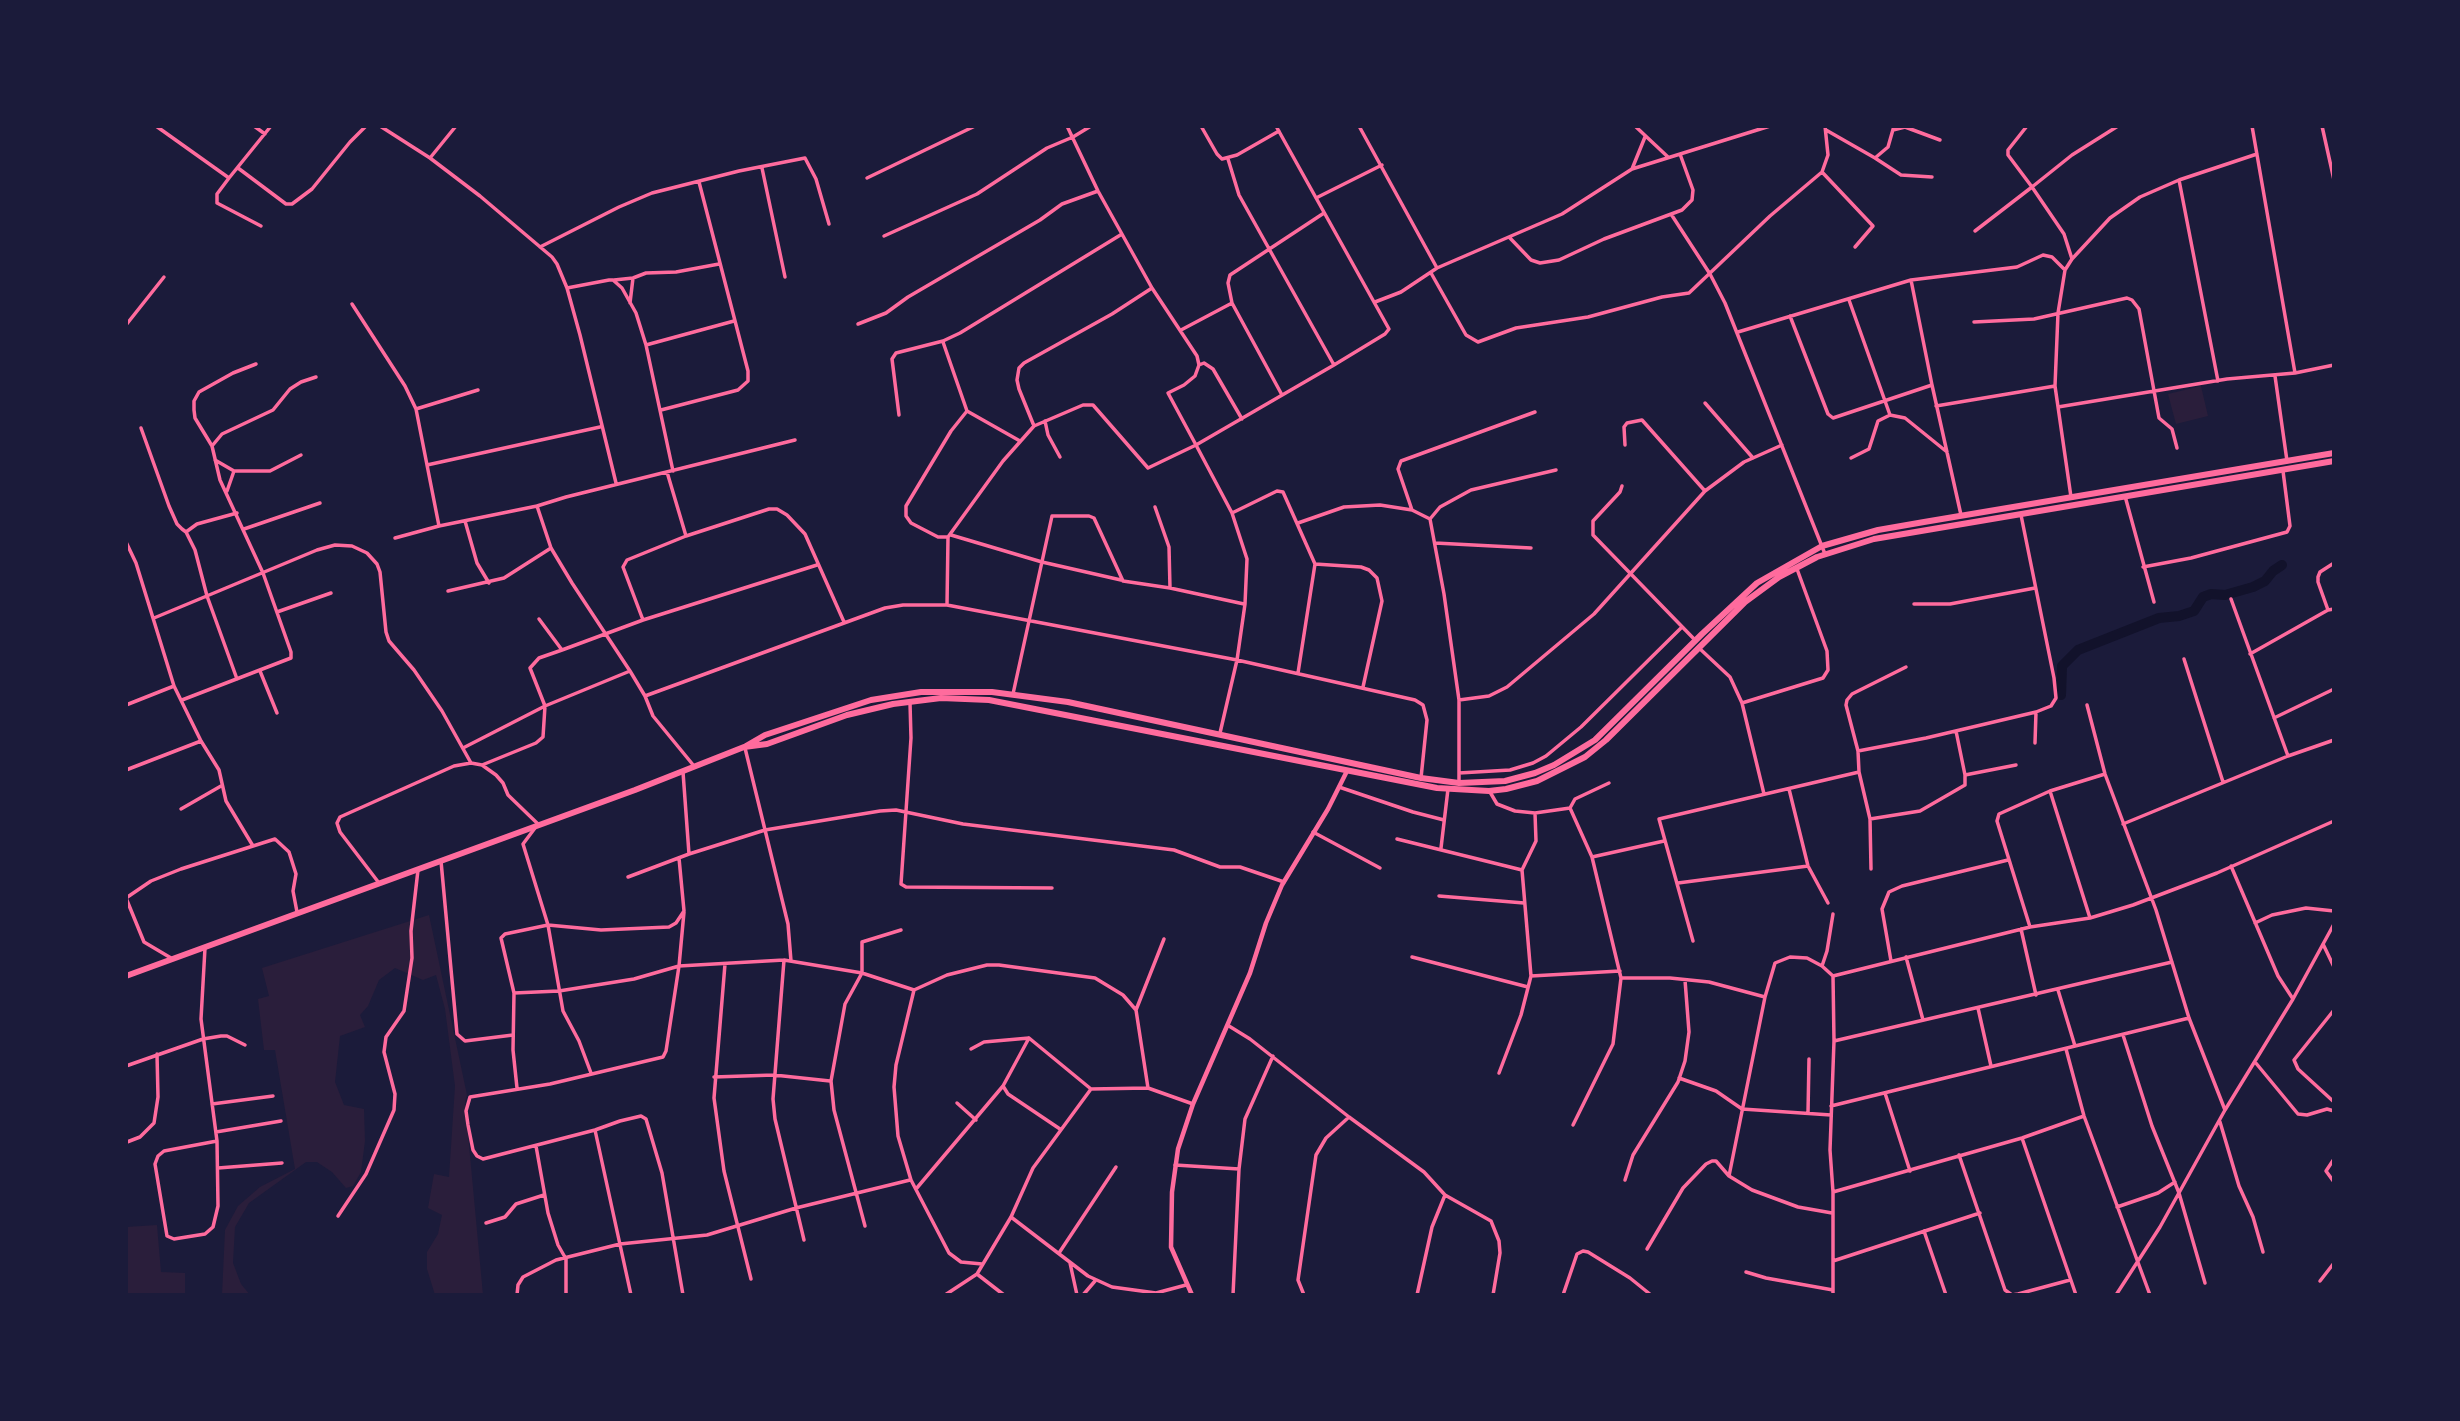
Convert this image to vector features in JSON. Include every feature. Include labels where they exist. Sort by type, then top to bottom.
[{"type":"highway","points":[[126,976],[683,772],[744,747],[765,735],[872,700],[921,692],[949,690],[1013,694],[1120,712],[1421,778],[1489,783],[1525,776],[1570,757],[1595,740],[1758,583],[1822,546],[1878,530],[2334,453]]},
{"type":"highway","points":[[744,747],[767,744],[859,712],[910,701],[942,698],[989,700],[1347,771],[1448,789],[1489,791],[1537,781],[1585,758],[1745,602],[1796,567],[1825,554],[1874,539],[2334,461]]},
{"type":"highway","points":[[1118,725],[1120,712]]},
{"type":"street","points":[[156,126],[229,178]]},
{"type":"street","points":[[254,126],[265,134]]},
{"type":"street","points":[[261,226],[217,203],[217,194],[271,126]]},
{"type":"street","points":[[238,168],[286,204],[292,204],[312,189],[366,126]]},
{"type":"street","points":[[380,126],[430,158],[540,247],[557,264],[567,288],[616,484]]},
{"type":"street","points":[[430,158],[456,126]]},
{"type":"street","points":[[867,178],[975,126]]},
{"type":"street","points":[[1067,126],[1098,191],[1152,288],[1197,356],[1199,365],[1195,376],[1168,393],[1231,513],[1247,559],[1245,604],[1237,660],[1220,733]]},
{"type":"street","points":[[884,236],[977,194],[1047,148],[1091,126]]},
{"type":"street","points":[[1201,126],[1222,159],[1228,159],[1279,131]]},
{"type":"street","points":[[947,605],[949,536],[1003,461],[1034,426],[1083,405],[1093,405],[1148,468],[1242,419],[1388,331],[1387,322],[1276,126]]},
{"type":"street","points":[[1359,126],[1437,268]]},
{"type":"street","points":[[1376,302],[1401,292],[1437,268],[1580,205],[1632,169],[1770,126]]},
{"type":"street","points":[[2026,126],[2008,150],[2008,155],[2064,234],[2072,260]]},
{"type":"street","points":[[1975,230],[2072,155],[2118,126]]},
{"type":"street","points":[[2252,126],[2295,373]]},
{"type":"street","points":[[2322,126],[2334,180]]},
{"type":"street","points":[[1639,127],[1668,157]]},
{"type":"street","points":[[1875,158],[1888,147],[1893,128],[1905,127],[1940,140]]},
{"type":"street","points":[[1825,128],[1901,175],[1932,177]]},
{"type":"street","points":[[1431,273],[1466,335],[1478,342],[1516,328],[1577,319],[1662,297],[1684,295],[1822,172],[1828,155],[1825,128]]},
{"type":"street","points":[[1632,169],[1645,136]]},
{"type":"street","points":[[1509,237],[1531,260],[1540,263],[1567,258],[1604,239],[1671,214],[1689,204],[1693,195],[1680,154]]},
{"type":"street","points":[[2071,497],[2055,386],[2058,313],[2065,270],[2093,235],[2140,197],[2179,180],[2257,154]]},
{"type":"street","points":[[2328,155],[2334,154]]},
{"type":"street","points":[[540,247],[652,193],[801,158],[808,160],[829,224]]},
{"type":"street","points":[[1228,159],[1239,195],[1334,365]]},
{"type":"street","points":[[1316,198],[1382,165]]},
{"type":"street","points":[[762,168],[785,277]]},
{"type":"street","points":[[1822,172],[1873,226],[1855,247]]},
{"type":"street","points":[[2179,180],[2218,381]]},
{"type":"street","points":[[661,410],[738,390],[747,380],[748,370],[699,182]]},
{"type":"street","points":[[858,324],[886,313],[1062,204],[1098,191]]},
{"type":"street","points":[[1282,395],[1232,303],[1228,283],[1230,275],[1324,213]]},
{"type":"street","points":[[1671,214],[1710,274],[1737,332],[1825,554]]},
{"type":"street","points":[[900,415],[893,355],[943,341],[960,333],[1122,234]]},
{"type":"street","points":[[1737,332],[1911,280],[2017,267],[2043,255],[2052,257],[2065,270]]},
{"type":"street","points":[[567,288],[633,278],[646,273],[676,272],[719,264]]},
{"type":"street","points":[[126,325],[164,277]]},
{"type":"street","points":[[630,303],[633,278]]},
{"type":"street","points":[[613,280],[622,288],[630,303],[646,345],[673,471]]},
{"type":"street","points":[[1911,280],[1961,516]]},
{"type":"street","points":[[1034,426],[1019,389],[1019,368],[1152,288]]},
{"type":"street","points":[[1974,322],[2034,319],[2127,298],[2132,300],[2139,309],[2159,418],[2172,429],[2177,448]]},
{"type":"street","points":[[1849,300],[1890,415]]},
{"type":"street","points":[[1181,330],[1232,303]]},
{"type":"street","points":[[352,304],[405,386],[416,409],[439,526]]},
{"type":"street","points":[[1790,316],[1830,417],[1932,386]]},
{"type":"street","points":[[646,345],[734,321]]},
{"type":"street","points":[[943,341],[967,411],[1020,441]]},
{"type":"street","points":[[1199,365],[1204,363],[1213,369],[1242,419]]},
{"type":"street","points":[[181,700],[291,658],[263,573],[220,480],[212,446],[195,418],[194,401],[199,392],[256,364]]},
{"type":"street","points":[[2058,407],[2218,381],[2334,366]]},
{"type":"street","points":[[2275,375],[2287,461]]},
{"type":"street","points":[[212,446],[222,434],[273,410],[290,389],[316,377]]},
{"type":"street","points":[[1936,406],[2055,386]]},
{"type":"street","points":[[416,409],[478,390]]},
{"type":"street","points":[[1705,403],[1753,458]]},
{"type":"street","points":[[967,411],[951,431],[906,506],[906,516],[911,523],[938,537],[949,536],[1041,562],[1245,604]]},
{"type":"street","points":[[1412,510],[1398,469],[1401,461],[1535,412]]},
{"type":"street","points":[[1851,458],[1869,449],[1878,421],[1890,415],[1905,418],[1947,452]]},
{"type":"street","points":[[1625,445],[1624,427],[1627,423],[1642,420],[1705,491]]},
{"type":"street","points":[[1045,421],[1048,435],[1059,457]]},
{"type":"street","points":[[428,465],[601,427]]},
{"type":"street","points":[[141,428],[169,506],[199,559],[207,596],[237,679]]},
{"type":"street","points":[[395,538],[537,506],[795,440]]},
{"type":"street","points":[[1458,700],[1489,696],[1507,687],[1594,614],[1718,479],[1753,458],[1782,445]]},
{"type":"street","points":[[215,460],[234,471],[270,471],[301,455]]},
{"type":"street","points":[[1430,519],[1440,507],[1471,489],[1556,470]]},
{"type":"street","points":[[2143,567],[2191,558],[2287,532],[2290,526],[2283,470]]},
{"type":"street","points":[[227,491],[234,471]]},
{"type":"street","points":[[667,472],[686,536]]},
{"type":"street","points":[[1622,486],[1591,526],[1596,540],[1681,628],[1696,640]]},
{"type":"street","points":[[1231,513],[1280,491],[1285,494],[1298,523],[1315,564],[1298,674]]},
{"type":"street","points":[[2125,496],[2154,602]]},
{"type":"street","points":[[244,529],[320,503]]},
{"type":"street","points":[[1298,523],[1345,507],[1380,505],[1412,510],[1430,519]]},
{"type":"street","points":[[537,506],[551,548],[604,635],[630,671],[653,716],[695,767]]},
{"type":"street","points":[[1155,507],[1169,547],[1170,588]]},
{"type":"street","points":[[643,620],[623,567],[631,556],[769,509],[777,509],[796,523],[805,534],[844,622]]},
{"type":"street","points":[[186,532],[197,524],[236,513]]},
{"type":"street","points":[[1858,751],[1955,731],[2051,706],[2056,698],[2021,514]]},
{"type":"street","points":[[1013,694],[1052,516],[1094,518],[1123,581]]},
{"type":"street","points":[[1430,519],[1458,700],[1459,782]]},
{"type":"street","points":[[465,521],[478,565],[489,583]]},
{"type":"street","points":[[126,542],[136,563],[174,686],[201,741],[219,770],[226,802],[253,846]]},
{"type":"street","points":[[1435,543],[1531,548]]},
{"type":"street","points":[[154,618],[317,550],[335,545],[352,546],[367,553],[377,564],[389,640],[442,711],[471,763]]},
{"type":"street","points":[[448,592],[504,578],[551,548]]},
{"type":"street","points":[[2328,610],[2318,577],[2320,572],[2334,563]]},
{"type":"street","points":[[1315,564],[1361,567],[1377,578],[1382,601],[1363,687]]},
{"type":"street","points":[[482,765],[536,743],[543,737],[545,706],[530,668],[538,658],[643,620],[817,565]]},
{"type":"street","points":[[1742,703],[1823,678],[1828,670],[1827,651],[1796,567]]},
{"type":"street","points":[[1914,604],[1950,604],[2035,588]]},
{"type":"street","points":[[277,612],[331,593]]},
{"type":"street","points":[[2231,599],[2288,755]]},
{"type":"street","points":[[645,696],[844,622],[903,605],[947,605],[1237,660],[1415,700],[1423,705],[1427,720],[1421,778]]},
{"type":"street","points":[[2250,654],[2334,609]]},
{"type":"street","points":[[539,619],[562,650]]},
{"type":"street","points":[[1459,773],[1510,769],[1533,763],[1546,756],[1581,727],[1681,628]]},
{"type":"street","points":[[1699,648],[1730,677],[1742,703],[1764,794]]},
{"type":"street","points":[[2184,659],[2223,782]]},
{"type":"street","points":[[1871,869],[1870,819],[1859,772],[1858,751],[1846,711],[1847,700],[1852,694],[1906,667]]},
{"type":"street","points":[[260,671],[277,713]]},
{"type":"street","points":[[463,748],[545,706],[630,671]]},
{"type":"street","points":[[126,705],[174,686]]},
{"type":"street","points":[[2274,718],[2334,689]]},
{"type":"street","points":[[910,701],[911,738],[900,882],[906,887],[1052,888]]},
{"type":"street","points":[[2087,705],[2105,775],[2151,898],[2189,1018],[2225,1110]]},
{"type":"street","points":[[2035,743],[2036,712]]},
{"type":"street","points":[[1870,819],[1920,811],[1965,785],[1955,731]]},
{"type":"street","points":[[2123,824],[2288,755],[2334,740]]},
{"type":"street","points":[[126,770],[201,741]]},
{"type":"street","points":[[744,747],[788,924],[790,961]]},
{"type":"street","points":[[379,883],[340,832],[337,823],[340,817],[454,766],[471,763],[482,765],[496,775],[508,795],[538,824],[523,844],[548,925],[563,1011],[579,1041],[591,1073]]},
{"type":"street","points":[[1965,775],[2016,765]]},
{"type":"street","points":[[1192,1295],[1171,1240],[1175,1164],[1194,1104],[1229,1026],[1266,923],[1284,882],[1347,771]]},
{"type":"street","points":[[683,772],[689,854]]},
{"type":"street","points":[[1693,941],[1658,822],[1661,818],[1859,772]]},
{"type":"street","points":[[2030,927],[1997,821],[1999,814],[2050,792],[2105,775]]},
{"type":"street","points":[[1570,808],[1575,799],[1609,783]]},
{"type":"street","points":[[181,809],[221,786]]},
{"type":"street","points":[[1339,787],[1444,820]]},
{"type":"street","points":[[1441,848],[1448,789]]},
{"type":"street","points":[[1788,789],[1808,866],[1828,903]]},
{"type":"street","points":[[1489,791],[1503,808],[1535,813],[1570,808]]},
{"type":"street","points":[[2050,792],[2090,918]]},
{"type":"street","points":[[1570,808],[1592,857],[1621,978],[1613,1044],[1573,1125]]},
{"type":"street","points":[[628,877],[765,830],[880,811],[906,811],[963,824],[1174,850],[1220,867],[1240,867],[1284,882]]},
{"type":"street","points":[[1499,1073],[1521,1015],[1531,976],[1522,870],[1536,842],[1535,813]]},
{"type":"street","points":[[1833,976],[2021,929],[2090,918],[2151,898],[2334,821]]},
{"type":"street","points":[[1313,832],[1380,868]]},
{"type":"street","points":[[173,959],[144,942],[126,898],[151,881],[275,839],[289,852],[296,874],[293,891],[298,913]]},
{"type":"street","points":[[1397,839],[1522,870]]},
{"type":"street","points":[[1592,857],[1664,841]]},
{"type":"street","points":[[679,858],[684,911],[679,966],[663,1057],[550,1084],[470,1097],[467,1111],[473,1150],[483,1159],[641,1116],[649,1123],[662,1173],[683,1295]]},
{"type":"street","points":[[441,860],[457,1034],[465,1041],[513,1035]]},
{"type":"street","points":[[1891,961],[1882,909],[1889,892],[1902,886],[2008,860]]},
{"type":"street","points":[[1677,883],[1808,866]]},
{"type":"street","points":[[2231,866],[2278,976],[2293,999]]},
{"type":"street","points":[[338,1216],[366,1174],[394,1110],[395,1094],[384,1052],[386,1037],[404,1011],[412,958],[411,931],[418,868]]},
{"type":"street","points":[[1439,896],[1480,902],[1525,904]]},
{"type":"street","points":[[2255,923],[2273,915],[2306,908],[2334,911]]},
{"type":"street","points":[[517,1088],[513,1035],[514,993],[501,938],[505,934],[548,925],[601,930],[668,927],[676,923],[684,911]]},
{"type":"street","points":[[1822,966],[1833,914]]},
{"type":"street","points":[[2116,1295],[2160,1227],[2334,924]]},
{"type":"street","points":[[2021,929],[2036,995]]},
{"type":"street","points":[[865,1226],[834,1110],[831,1081],[845,1004],[862,973],[862,942],[901,930]]},
{"type":"street","points":[[1148,1088],[1136,1010],[1164,939]]},
{"type":"street","points":[[2323,944],[2334,967]]},
{"type":"street","points":[[205,947],[201,1019],[217,1141],[218,1206],[210,1230],[205,1234],[174,1239],[167,1236],[155,1164],[158,1156],[164,1152],[217,1141]]},
{"type":"street","points":[[1412,957],[1528,987]]},
{"type":"street","points":[[1729,1176],[1765,997],[1775,962],[1790,957],[1808,958],[1833,976],[1834,1041],[1830,1150],[1833,1192],[1833,1292],[1746,1272]]},
{"type":"street","points":[[1906,957],[1923,1020]]},
{"type":"street","points":[[514,993],[559,990],[634,979],[679,966],[784,960],[862,973],[914,990],[947,975],[999,965],[1095,978],[1123,995],[1136,1010]]},
{"type":"street","points":[[784,960],[774,1075],[775,1119],[804,1240]]},
{"type":"street","points":[[1834,1041],[2172,962]]},
{"type":"street","points":[[725,963],[714,1077],[716,1122],[751,1279]]},
{"type":"street","points":[[1531,976],[1620,971]]},
{"type":"street","points":[[1621,978],[1709,982],[1765,997]]},
{"type":"street","points":[[1625,1180],[1633,1155],[1679,1078],[1685,1061],[1689,1032],[1685,980]]},
{"type":"street","points":[[914,990],[896,1065],[894,1087],[898,1136],[911,1180],[953,1258],[961,1262],[982,1264]]},
{"type":"street","points":[[2058,990],[2075,1046]]},
{"type":"street","points":[[1978,1008],[1991,1066]]},
{"type":"street","points":[[2334,1010],[2294,1060],[2298,1069],[2334,1102]]},
{"type":"street","points":[[1831,1106],[2189,1018]]},
{"type":"street","points":[[1229,1026],[1273,1056],[1424,1172],[1445,1195],[1491,1221],[1500,1253],[1493,1295]]},
{"type":"street","points":[[2123,1035],[2152,1126],[2179,1193],[2205,1283]]},
{"type":"street","points":[[126,1066],[203,1039],[227,1036],[245,1045]]},
{"type":"street","points":[[971,1049],[984,1042],[1029,1038],[1091,1089],[1148,1088],[1194,1104]]},
{"type":"street","points":[[916,1189],[1003,1086],[1029,1038]]},
{"type":"street","points":[[2066,1049],[2084,1116],[2150,1295]]},
{"type":"street","points":[[127,1142],[139,1137],[154,1124],[158,1097],[157,1054]]},
{"type":"street","points":[[1233,1295],[1239,1169],[1245,1119],[1273,1056]]},
{"type":"street","points":[[1808,1113],[1809,1059]]},
{"type":"street","points":[[2255,1062],[2298,1114],[2307,1115],[2327,1109],[2334,1111]]},
{"type":"street","points":[[714,1077],[774,1075],[831,1081]]},
{"type":"street","points":[[1679,1078],[1716,1091],[1742,1109],[1831,1115]]},
{"type":"street","points":[[1003,1086],[1008,1094],[1060,1129]]},
{"type":"street","points":[[945,1295],[977,1274],[1011,1217],[1032,1168],[1091,1089]]},
{"type":"street","points":[[1885,1092],[1910,1171]]},
{"type":"street","points":[[212,1104],[273,1096]]},
{"type":"street","points":[[957,1103],[976,1120]]},
{"type":"street","points":[[1833,1192],[2022,1138],[2084,1116]]},
{"type":"street","points":[[1304,1295],[1298,1280],[1317,1155],[1326,1138],[1349,1117]]},
{"type":"street","points":[[2220,1120],[2239,1186],[2253,1217],[2263,1252]]},
{"type":"street","points":[[216,1132],[281,1121]]},
{"type":"street","points":[[595,1130],[631,1295]]},
{"type":"street","points":[[2022,1138],[2076,1295]]},
{"type":"street","points":[[536,1146],[552,1228],[566,1259],[566,1295]]},
{"type":"street","points":[[1959,1155],[2005,1290],[2012,1295],[2070,1280]]},
{"type":"street","points":[[2334,1159],[2326,1171],[2334,1181]]},
{"type":"street","points":[[1647,1249],[1683,1188],[1706,1164],[1716,1161],[1729,1176],[1752,1190],[1798,1206],[1832,1213]]},
{"type":"street","points":[[218,1168],[282,1163]]},
{"type":"street","points":[[1175,1164],[1239,1169]]},
{"type":"street","points":[[1059,1253],[1116,1167]]},
{"type":"street","points":[[517,1295],[518,1284],[523,1277],[556,1260],[620,1244],[707,1235],[737,1224],[855,1192],[911,1180]]},
{"type":"street","points":[[2117,1207],[2158,1193],[2175,1182]]},
{"type":"street","points":[[486,1223],[505,1217],[516,1204],[544,1195]]},
{"type":"street","points":[[1417,1295],[1432,1227],[1445,1195]]},
{"type":"street","points":[[1833,1261],[1980,1213]]},
{"type":"street","points":[[1011,1217],[1095,1281],[1112,1287],[1156,1293],[1186,1284]]},
{"type":"street","points":[[1924,1231],[1946,1295]]},
{"type":"street","points":[[1563,1295],[1577,1254],[1583,1251],[1630,1278],[1651,1295]]},
{"type":"street","points":[[1070,1262],[1077,1295]]},
{"type":"street","points":[[2320,1280],[2334,1263]]},
{"type":"street","points":[[977,1274],[1004,1295]]},
{"type":"street","points":[[1083,1295],[1095,1281]]},
{"type":"shaded area","points":[[2201,386],[2208,416],[2176,424],[2168,394]]},
{"type":"shaded area","points":[[429,915],[467,1095],[465,1102],[483,1295],[435,1295],[427,1269],[427,1252],[438,1234],[442,1215],[428,1208],[434,1174],[449,1177],[455,1086],[445,1009],[436,975],[423,980],[395,968],[379,980],[368,1006],[360,1015],[365,1027],[340,1036],[335,1082],[344,1105],[364,1109],[365,1141],[361,1172],[353,1186],[346,1188],[332,1172],[317,1162],[306,1162],[249,1203],[235,1227],[233,1263],[241,1284],[250,1295],[222,1295],[225,1230],[238,1206],[260,1187],[295,1169],[275,1050],[264,1050],[258,999],[269,996],[262,968]]},
{"type":"shaded area","points":[[157,1225],[161,1272],[185,1273],[185,1295],[126,1295],[126,1227]]},
{"type":"waterway","points":[[2061,695],[2062,666],[2078,650],[2159,618],[2194,611],[2203,597],[2211,594],[2225,595],[2253,587],[2265,581],[2282,565]]}]
